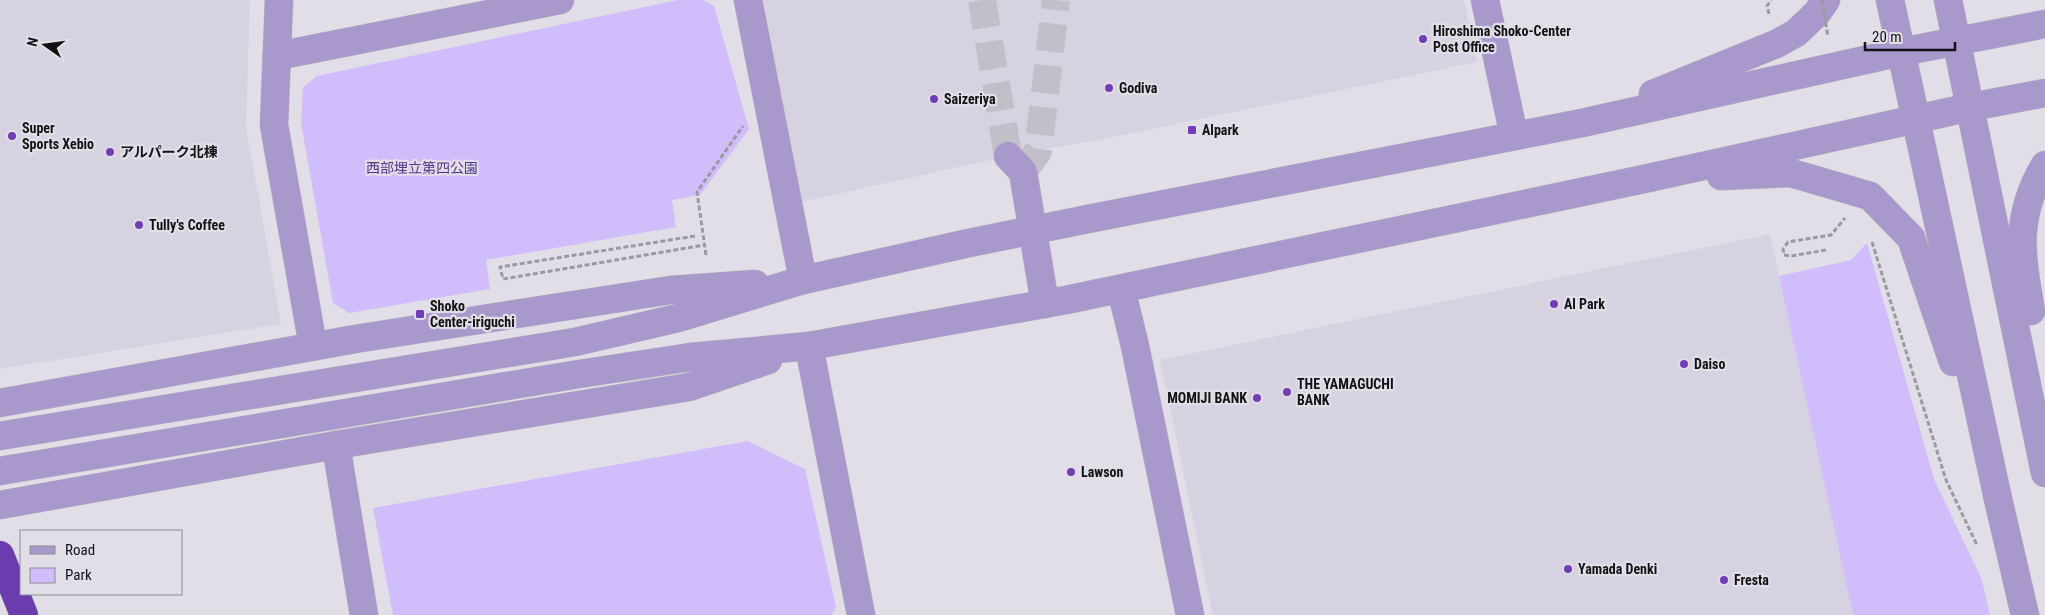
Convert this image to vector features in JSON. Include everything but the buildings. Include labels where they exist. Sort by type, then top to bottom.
[{"type":"highway","points":[[0,556],[24,615]]},
{"type":"street","points":[[279,0],[274,126],[314,346]]},
{"type":"street","points":[[277,56],[469,9],[560,0]]},
{"type":"street","points":[[748,0],[803,280]]},
{"type":"street","points":[[1484,0],[1514,136]]},
{"type":"street","points":[[1582,123],[1776,44],[1796,33],[1817,13],[1826,0]]},
{"type":"street","points":[[1890,0],[1998,499],[2025,615]]},
{"type":"street","points":[[1948,0],[2045,473]]},
{"type":"street","points":[[0,436],[575,342],[678,318],[803,280],[1032,230],[1582,123],[1902,52],[2045,24]]},
{"type":"street","points":[[0,471],[579,374],[691,357],[809,346],[1121,290],[1644,179],[1971,107],[2045,93]]},
{"type":"street","points":[[1016,164],[1032,230],[1045,304]]},
{"type":"street","points":[[2045,165],[2033,185],[2026,206],[2022,235],[2023,267],[2045,391]]},
{"type":"street","points":[[1644,179],[1791,173],[1870,196],[1912,238],[1998,499]]},
{"type":"street","points":[[0,403],[314,346],[671,290],[803,280]]},
{"type":"street","points":[[1121,290],[1135,346],[1190,615]]},
{"type":"street","points":[[0,505],[336,445],[689,387],[809,346]]},
{"type":"street","points":[[809,346],[860,615]]},
{"type":"street","points":[[336,445],[364,615]]},
{"type":"path","points":[[1769,14],[1767,6],[1771,0]]},
{"type":"path","points":[[1822,0],[1828,36]]},
{"type":"path","points":[[706,255],[697,192],[746,121]]},
{"type":"path","points":[[1826,250],[1791,256],[1784,255],[1783,249],[1788,242],[1831,235],[1848,216]]},
{"type":"path","points":[[695,236],[500,267],[503,279],[705,245]]},
{"type":"path","points":[[1871,238],[1946,480],[1977,546]]},
{"type":"shaded area","name":"アルパーク北棟","points":[[0,0],[250,0],[246,127],[281,324],[0,369]]},
{"type":"shaded area","name":"Alpark","points":[[763,0],[1464,0],[1477,62],[1113,137],[1008,156],[801,202]]},
{"type":"shaded area","points":[[1770,234],[1853,615],[1213,615],[1160,360]]},
{"type":"green space","name":"西部埋立第四公園","points":[[678,0],[703,0],[714,6],[749,129],[700,195],[672,200],[676,227],[486,260],[490,289],[349,313],[333,303],[301,123],[303,87],[317,76]]},
{"type":"green space","points":[[1867,243],[1934,479],[1982,580],[1990,615],[1853,615],[1779,276],[1851,260]]},
{"type":"green space","points":[[748,441],[805,469],[836,607],[832,615],[393,615],[373,508]]},
{"type":"tunnel","points":[[982,0],[1008,156]]},
{"type":"tunnel","points":[[1023,172],[1038,151],[1056,0]]},
{"type":"place","name":"Hiroshima Shoko-Center Post Office","points":[[1423,39]]},
{"type":"place","name":"Godiva","points":[[1109,88]]},
{"type":"place","name":"Saizeriya","points":[[934,99]]},
{"type":"place","name":"Alpark","points":[[1192,130]]},
{"type":"place","name":"Super Sports Xebio","points":[[12,136]]},
{"type":"place","name":"アルパーク北棟","points":[[110,152]]},
{"type":"place","name":"Tully's Coffee","points":[[139,225]]},
{"type":"place","name":"Al Park","points":[[1554,304]]},
{"type":"place","name":"Shoko Center-iriguchi","points":[[420,314]]},
{"type":"place","name":"Daiso","points":[[1684,364]]},
{"type":"place","name":"THE YAMAGUCHI BANK","points":[[1287,392]]},
{"type":"place","name":"MOMIJI BANK","points":[[1257,398]]},
{"type":"place","name":"Lawson","points":[[1071,472]]},
{"type":"place","name":"Yamada Denki","points":[[1568,569]]},
{"type":"place","name":"Fresta","points":[[1724,580]]}]
